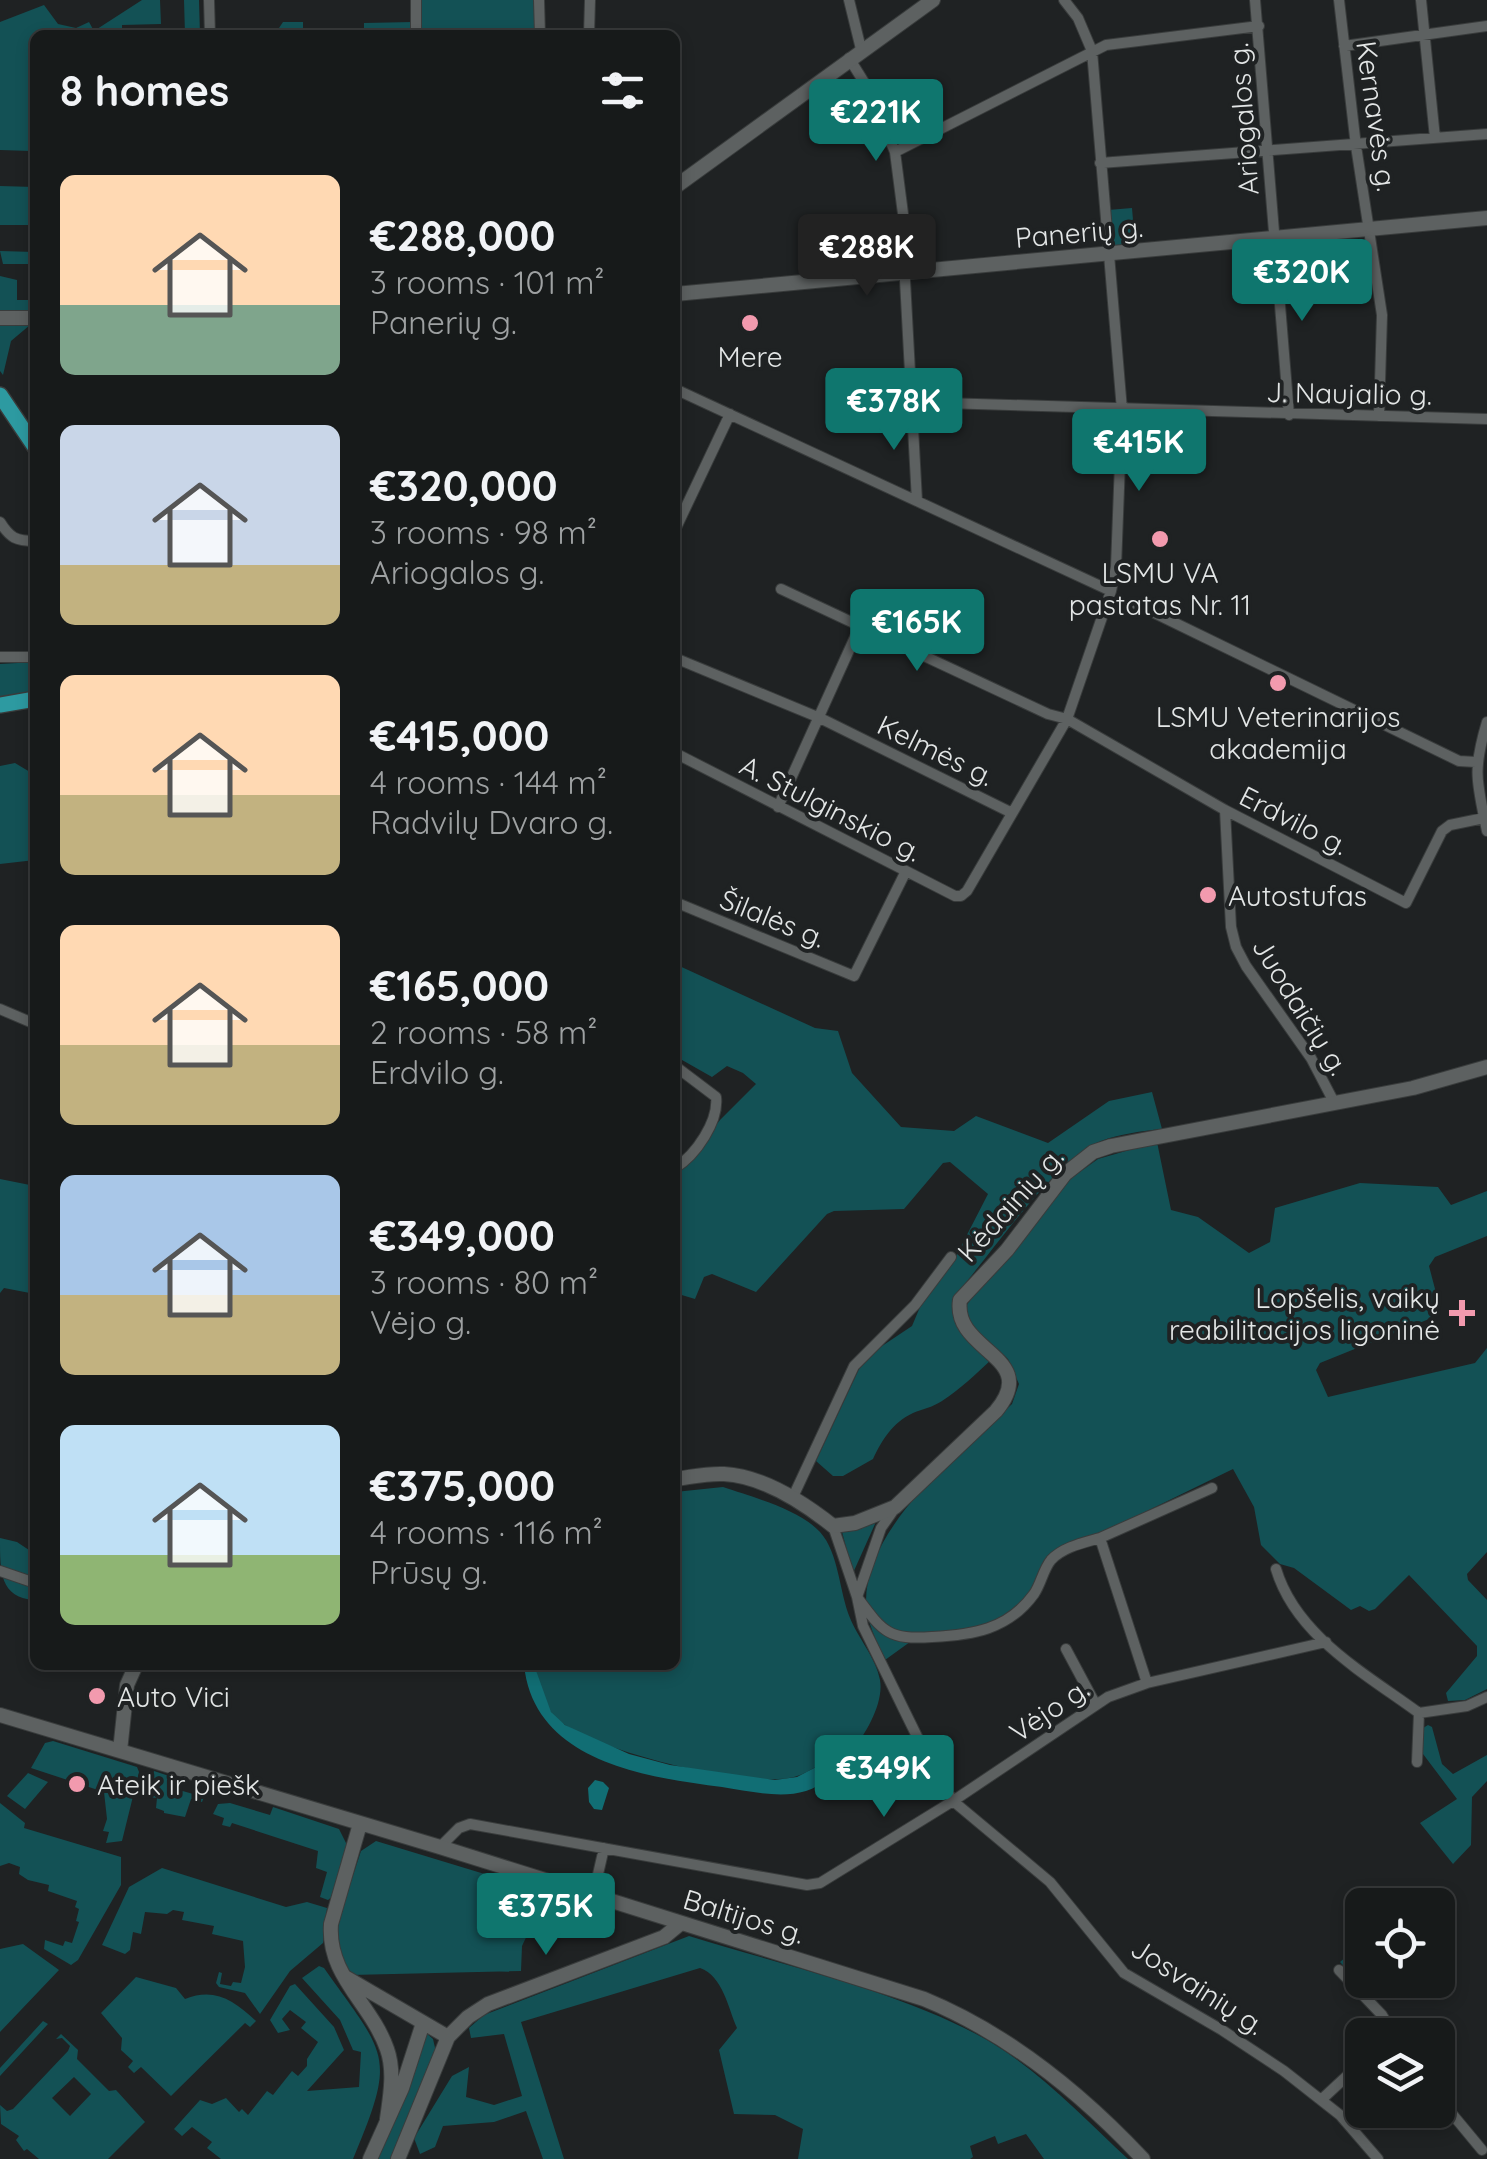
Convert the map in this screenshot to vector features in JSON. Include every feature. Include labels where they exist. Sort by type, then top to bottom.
[{"type":"main road","points":[[680,182],[933,0]]},
{"type":"main road","name":"Panerių g.","points":[[680,294],[1487,218]]},
{"type":"main road","points":[[0,318],[30,318]]},
{"type":"main road","points":[[0,395],[30,440]]},
{"type":"main road","points":[[0,705],[30,700]]},
{"type":"main road","name":"Kėdainių g.","points":[[896,1507],[996,1412],[1008,1394],[1008,1372],[963,1326],[959,1318],[960,1300],[1007,1250],[1076,1163],[1110,1146],[1335,1104],[1441,1082],[1487,1068]]},
{"type":"main road","points":[[680,1478],[730,1474],[764,1485],[833,1526],[869,1519],[896,1507]]},
{"type":"main road","points":[[120,1751],[128,1685],[134,1670]]},
{"type":"main road","name":"Baltijos g.","points":[[0,1715],[440,1847],[881,1985],[964,2015],[999,2035],[1057,2079],[1142,2159]]},
{"type":"main road","points":[[360,1824],[331,1924],[331,1952],[388,2050],[387,2119]]},
{"type":"main road","points":[[398,2159],[448,2037],[468,2018],[488,2004],[664,1936],[682,1924]]},
{"type":"main road","points":[[341,1974],[448,2037]]},
{"type":"main road","points":[[370,2159],[402,2088],[423,2023]]},
{"type":"street","points":[[208,0],[210,30]]},
{"type":"street","points":[[416,0],[416,30]]},
{"type":"street","points":[[539,0],[540,30]]},
{"type":"street","points":[[589,30],[590,0]]},
{"type":"street","points":[[848,0],[855,54],[895,152],[909,260],[906,274],[916,501]]},
{"type":"street","points":[[1012,813],[1067,719],[1110,592],[1117,556],[1122,410],[1092,51],[1078,18],[1064,0]]},
{"type":"street","name":"Ariogalos g.","points":[[1255,0],[1289,415]]},
{"type":"street","name":"Kernavės g.","points":[[1339,0],[1382,315],[1379,416]]},
{"type":"street","points":[[1421,0],[1435,138]]},
{"type":"street","points":[[895,152],[1106,46],[1258,26]]},
{"type":"street","points":[[1344,46],[1487,26]]},
{"type":"street","points":[[1100,164],[1487,134]]},
{"type":"street","points":[[680,390],[1110,592]]},
{"type":"street","name":"J. Naujalio g.","points":[[910,402],[1487,420]]},
{"type":"street","points":[[680,519],[730,414]]},
{"type":"street","points":[[0,522],[9,536],[19,542],[30,542]]},
{"type":"street","name":"Erdvilo g.","points":[[781,589],[1048,714],[1067,719],[1225,810],[1406,903],[1442,830],[1484,818]]},
{"type":"street","points":[[1136,604],[1480,769]]},
{"type":"street","points":[[778,807],[860,626]]},
{"type":"street","points":[[0,657],[30,657]]},
{"type":"street","name":"Kelmės g.","points":[[680,660],[820,718],[1012,813]]},
{"type":"street","points":[[1487,722],[1480,769],[1487,831]]},
{"type":"street","name":"A. Stulginskio g.","points":[[680,756],[954,896],[967,891],[1012,813]]},
{"type":"street","name":"Juodaičių g.","points":[[1225,810],[1236,947],[1311,1058],[1335,1104]]},
{"type":"street","name":"Šilalės g.","points":[[680,904],[854,976],[906,871]]},
{"type":"street","points":[[0,1009],[30,1022]]},
{"type":"street","points":[[680,1070],[716,1097],[718,1112],[680,1162]]},
{"type":"street","points":[[792,1500],[854,1366],[915,1305],[951,1256]]},
{"type":"street","points":[[896,1507],[880,1528],[858,1597],[878,1625],[894,1636],[906,1638],[982,1632],[1004,1622],[1028,1602],[1051,1560],[1072,1546],[1100,1538],[1212,1488]]},
{"type":"street","name":"Josvainių g.","points":[[833,1526],[858,1597],[862,1626],[953,1801],[1050,1882],[1124,1973],[1222,2030],[1321,2100],[1360,2136],[1378,2159]]},
{"type":"street","points":[[1100,1538],[1146,1683]]},
{"type":"street","points":[[1276,1569],[1291,1606],[1326,1642],[1419,1713],[1468,1706],[1487,1698]]},
{"type":"street","points":[[0,1571],[30,1582]]},
{"type":"street","name":"Vėjo g.","points":[[440,1847],[459,1828],[470,1824],[807,1884],[820,1883],[953,1801],[1108,1697],[1146,1683],[1326,1642]]},
{"type":"street","points":[[1066,1649],[1096,1706]]},
{"type":"street","points":[[1417,1762],[1419,1713]]},
{"type":"street","points":[[592,1896],[604,1848]]},
{"type":"street","points":[[1338,1970],[1384,2018]]},
{"type":"street","points":[[1321,2100],[1345,2078]]},
{"type":"street","points":[[1455,2115],[1485,2147],[1472,2159]]},
{"type":"shaded area","points":[[142,0],[160,0],[161,24],[96,30]]},
{"type":"shaded area","points":[[184,0],[199,0],[200,30],[185,30]]},
{"type":"shaded area","points":[[422,0],[534,0],[535,30],[422,30]]},
{"type":"shaded area","points":[[44,5],[58,24],[76,28],[89,22],[93,30],[30,30],[30,151],[0,150],[0,22]]},
{"type":"shaded area","points":[[283,22],[303,22],[303,30],[278,30]]},
{"type":"shaded area","points":[[413,22],[413,30],[364,30],[364,23]]},
{"type":"shaded area","points":[[0,186],[30,187],[30,225],[0,225]]},
{"type":"shaded area","points":[[1132,208],[1135,244],[1112,246],[1108,210]]},
{"type":"shaded area","points":[[0,251],[30,252],[30,264],[3,264]]},
{"type":"shaded area","points":[[0,276],[17,280],[17,300],[30,300],[30,310],[0,310]]},
{"type":"shaded area","points":[[0,325],[30,325],[11,341],[3,375],[0,371]]},
{"type":"shaded area","points":[[30,662],[30,693],[0,700],[0,664]]},
{"type":"shaded area","points":[[15,763],[30,772],[30,861],[0,864],[0,766]]},
{"type":"shaded area","points":[[680,966],[815,1028],[838,1031],[852,1073],[901,1127],[954,1131],[976,1116],[1048,1143],[1109,1101],[1152,1092],[1162,1129],[1101,1141],[1084,1150],[1047,1184],[963,1286],[958,1300],[955,1311],[959,1328],[991,1360],[942,1401],[893,1427],[873,1459],[843,1476],[833,1476],[816,1461],[859,1369],[879,1348],[912,1326],[920,1307],[954,1260],[988,1194],[950,1162],[943,1163],[904,1209],[827,1214],[756,1292],[712,1274],[704,1277],[695,1299],[680,1294],[680,1170],[720,1120],[756,1084],[727,1066],[712,1077],[680,1059]]},
{"type":"shaded area","points":[[1157,1142],[1171,1210],[1198,1217],[1249,1253],[1270,1242],[1275,1208],[1360,1183],[1438,1187],[1451,1205],[1487,1191],[1487,1236],[1435,1257],[1429,1266],[1440,1308],[1434,1317],[1320,1363],[1316,1370],[1328,1397],[1475,1363],[1487,1348],[1487,1552],[1467,1574],[1487,1600],[1487,1689],[1465,1700],[1448,1701],[1446,1693],[1477,1656],[1477,1646],[1409,1575],[1375,1609],[1369,1611],[1360,1606],[1351,1610],[1294,1568],[1280,1564],[1261,1545],[1254,1507],[1233,1469],[1061,1549],[1032,1592],[1007,1615],[982,1630],[921,1634],[885,1660],[866,1609],[870,1573],[882,1545],[920,1492],[1012,1404],[1019,1384],[1008,1359],[968,1322],[966,1306],[1070,1179],[1098,1159]]},
{"type":"shaded area","points":[[0,1179],[30,1185],[30,1293],[4,1288],[0,1293]]},
{"type":"shaded area","points":[[723,1487],[788,1510],[820,1532],[835,1561],[850,1618],[880,1680],[877,1708],[853,1750],[845,1744],[814,1768],[794,1777],[742,1777],[631,1753],[570,1728],[549,1710],[535,1670],[680,1670],[680,1491]]},
{"type":"shaded area","points":[[875,1524],[853,1573],[842,1532]]},
{"type":"shaded area","points":[[0,1538],[30,1551],[30,1599],[8,1588]]},
{"type":"shaded area","points":[[525,1670],[536,1670],[551,1712],[565,1725],[629,1754],[670,1765],[775,1780],[797,1777],[845,1744],[853,1750],[853,1763],[812,1789],[786,1794],[660,1777],[598,1758],[570,1743],[548,1723],[532,1697]]},
{"type":"shaded area","points":[[1432,1727],[1442,1764],[1453,1774],[1487,1755],[1487,1781],[1472,1797],[1471,1845],[1453,1864],[1420,1823],[1457,1799],[1423,1754],[1423,1728]]},
{"type":"shaded area","points":[[53,1741],[137,1767],[122,1841],[106,1843],[109,1832],[103,1831],[107,1819],[104,1792],[31,1768],[45,1743]]},
{"type":"shaded area","points":[[154,1771],[181,1780],[179,1790],[204,1797],[202,1802],[191,1799],[185,1817],[156,1808],[157,1798],[147,1797]]},
{"type":"shaded area","points":[[28,1773],[48,1782],[25,1809],[7,1796]]},
{"type":"shaded area","points":[[595,1780],[609,1788],[602,1810],[594,1809],[589,1802],[588,1788]]},
{"type":"shaded area","points":[[0,1803],[25,1823],[24,1828],[121,1857],[121,1885],[78,1960],[71,1965],[44,1949],[45,1940],[63,1946],[65,1941],[72,1943],[79,1922],[77,1901],[48,1891],[49,1885],[28,1880],[19,1874],[20,1867],[9,1863],[0,1866]]},
{"type":"shaded area","points":[[230,1803],[270,1815],[273,1807],[339,1829],[347,1845],[333,1896],[328,1900],[320,1897],[327,1872],[316,1868],[318,1851],[232,1823],[230,1827],[222,1825],[224,1818],[213,1814],[218,1804]]},
{"type":"shaded area","points":[[376,1841],[547,1893],[522,1946],[521,1971],[351,1975],[336,1947],[338,1921],[361,1851]]},
{"type":"shaded area","points":[[162,1868],[286,1907],[307,1902],[327,1908],[323,1943],[290,1971],[260,2014],[245,1993],[216,1983],[219,1972],[220,1984],[241,1983],[245,1967],[243,1941],[212,1934],[214,1926],[182,1920],[184,1912],[145,1912],[141,1934],[133,1932],[130,1950],[125,1954],[102,1945],[129,1887]]},
{"type":"shaded area","points":[[689,1936],[880,1994],[954,2023],[1025,2065],[1128,2159],[1044,2159],[1026,2134],[998,2144],[995,2136],[970,2146],[970,2159],[798,2159],[803,2129],[775,2115],[734,2114],[719,2050],[737,2028],[719,1985],[700,1968],[521,2022],[564,2159],[543,2159],[526,2111],[494,2122],[443,2126],[435,2147],[420,2154],[414,2138],[452,2076],[469,2067],[466,2097],[494,2105],[522,2096],[504,2034],[471,2038],[469,2028],[484,2015]]},
{"type":"shaded area","points":[[23,1944],[59,1970],[0,2032],[0,1949]]},
{"type":"shaded area","points":[[319,1966],[361,2021],[379,2058],[376,2097],[353,2159],[221,2159],[207,2148],[212,2142],[192,2127],[182,2136],[174,2129],[200,2100],[212,2104],[226,2098],[239,2112],[242,2109],[248,2115],[267,2091],[273,2095],[292,2071],[298,2076],[307,2066],[318,2042],[301,2028],[306,2022],[290,2010],[282,2019],[290,2030],[278,2033],[270,2020],[295,1984],[334,2027],[344,2050],[307,2091],[359,2087],[361,2052],[353,2050],[340,2020],[302,1978]]},
{"type":"shaded area","points":[[136,1977],[176,1988],[185,1999],[205,1994],[223,1998],[256,2021],[250,2027],[245,2023],[171,2096],[141,2067],[134,2073],[128,2067],[133,2061],[121,2050],[122,2038],[101,2013]]},
{"type":"shaded area","points":[[43,2021],[48,2024],[0,2076],[0,2068]]},
{"type":"shaded area","points":[[425,2032],[433,2039],[436,2052],[391,2159],[375,2159]]},
{"type":"shaded area","points":[[61,2034],[78,2050],[77,2059],[109,2091],[116,2090],[145,2122],[108,2159],[39,2159],[27,2149],[24,2151],[16,2140],[19,2136],[1,2124],[0,2105],[7,2111],[13,2109],[68,2051],[70,2046],[62,2038],[56,2039]],"holes":[[[74,2077],[91,2094],[70,2116],[52,2098]]]},
{"type":"place","name":"Mere","points":[[750,323]]},
{"type":"place","name":"LSMU VA pastatas Nr. 11","points":[[1160,539]]},
{"type":"place","name":"LSMU Veterinarijos akademija","points":[[1278,683]]},
{"type":"place","name":"Autostufas","points":[[1208,895]]},
{"type":"place","name":"Lopšelis, vaikų reabilitacijos ligoninė","points":[[1462,1313]]},
{"type":"place","name":"Auto Vici","points":[[97,1696]]},
{"type":"place","name":"Ateik ir piešk","points":[[77,1784]]}]
